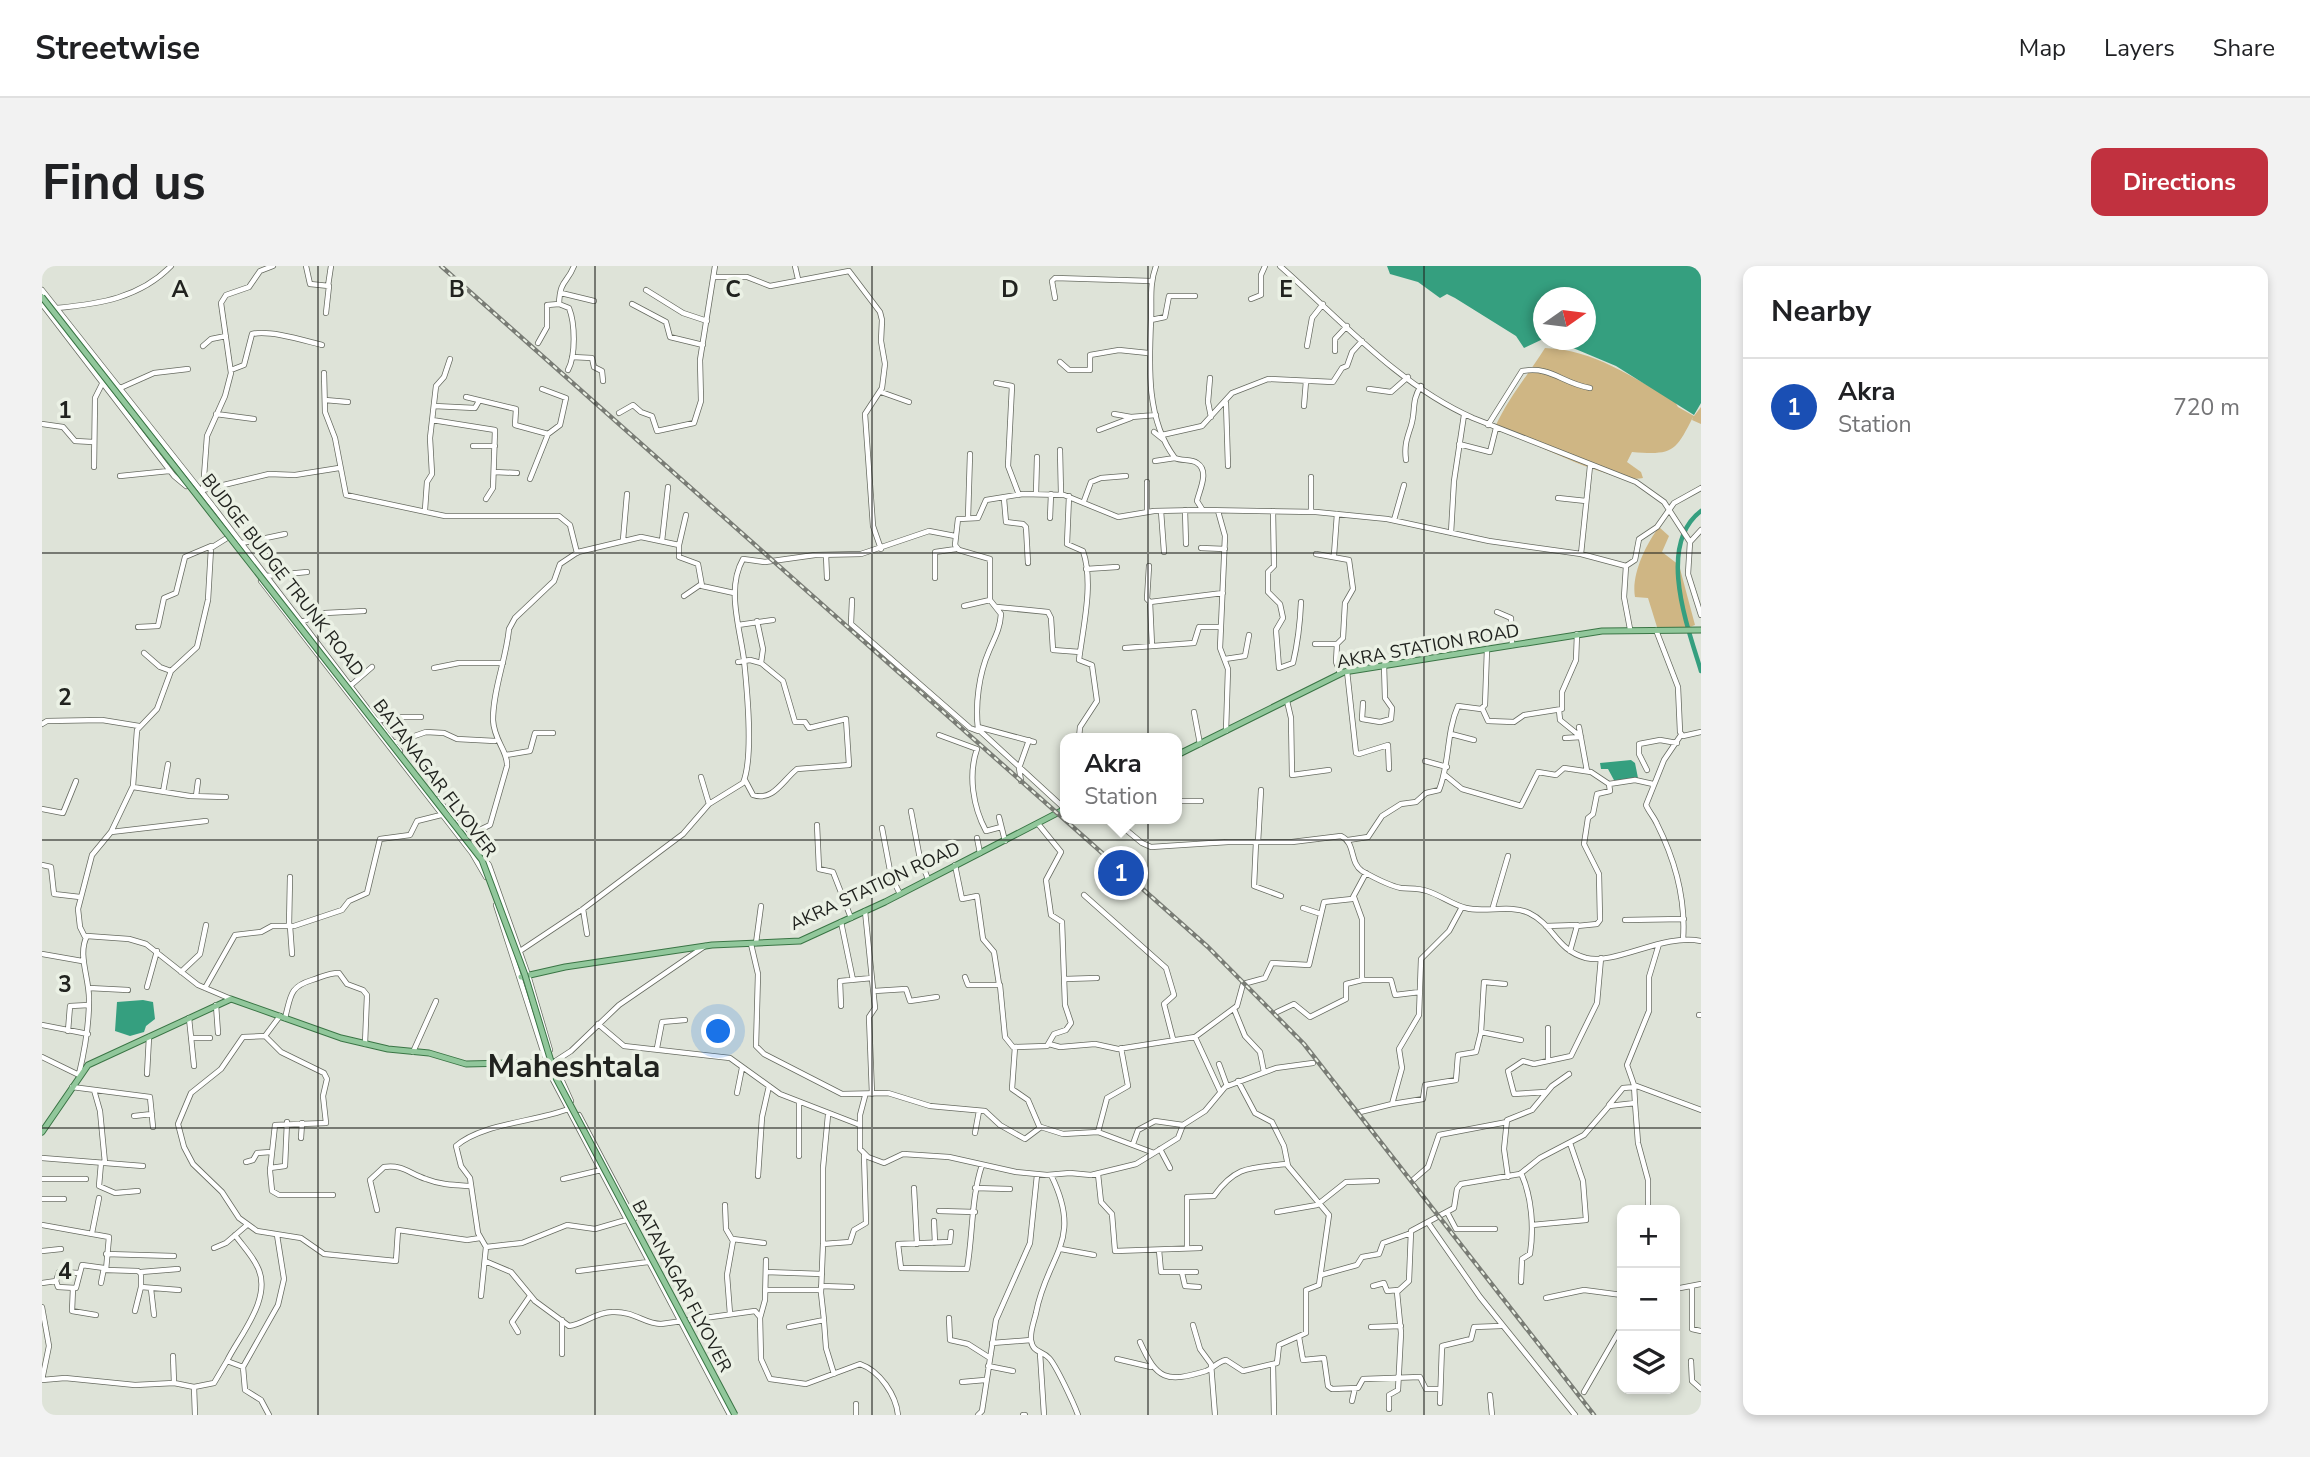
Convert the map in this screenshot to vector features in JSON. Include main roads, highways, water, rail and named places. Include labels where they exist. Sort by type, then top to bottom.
[{"type":"main road","name":"BATANAGAR FLYOVER","points":[[42,297],[482,860],[525,975],[556,1078],[734,1415]]},
{"type":"main road","name":"AKRA STATION ROAD","points":[[1182,753],[1344,672],[1577,634],[1630,629],[1685,632],[1701,630]]},
{"type":"main road","name":"AKRA STATION ROAD","points":[[521,977],[706,946],[800,941],[900,894],[1060,812]]},
{"type":"main road","points":[[42,1132],[79,1074],[98,1059],[232,999],[365,1045],[440,1056],[466,1063],[554,1062]]},
{"type":"waterway","points":[[1701,511],[1688,526],[1680,544],[1678,565],[1683,610],[1701,671]]},
{"type":"railway","points":[[441,266],[1060,816]]},
{"type":"railway","points":[[1069,824],[1208,947],[1304,1044],[1594,1415]]},
{"type":"place","name":"Akra","points":[[1121,873]]},
{"type":"district","name":"Maheshtala","points":[[574,1066]]}]
